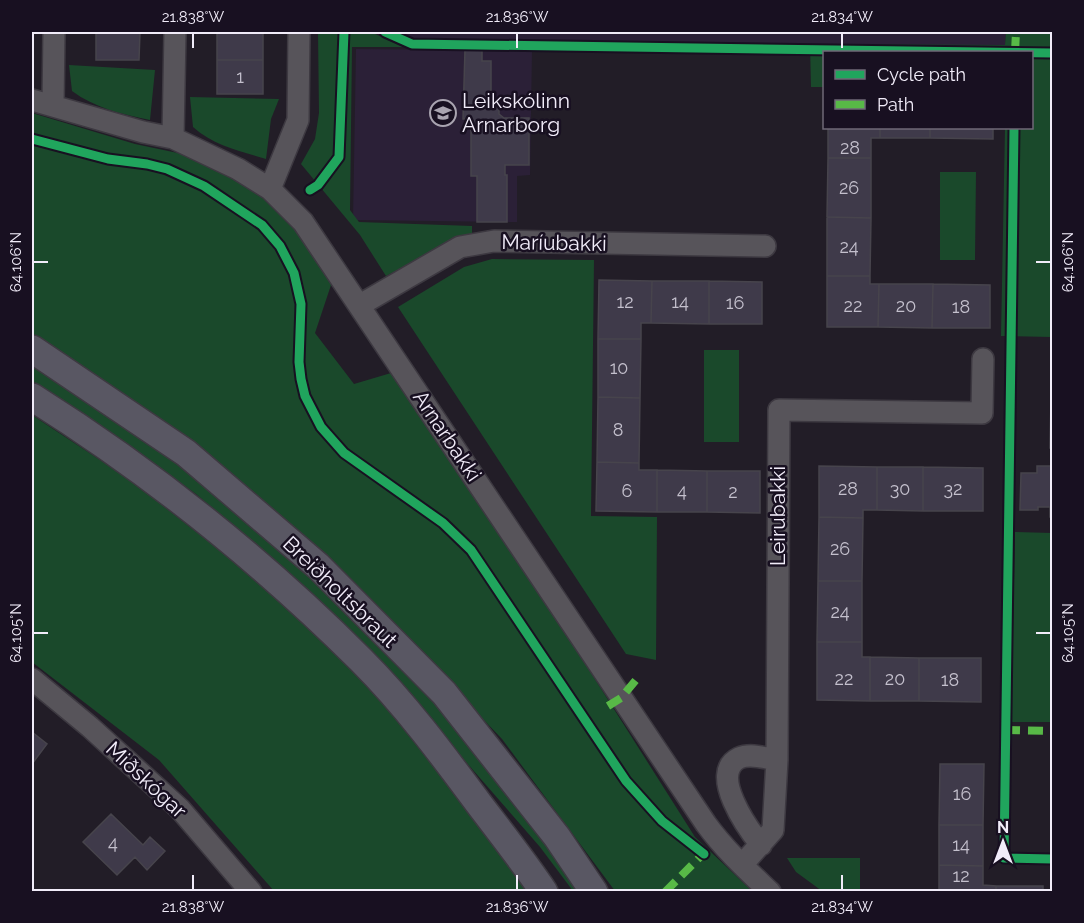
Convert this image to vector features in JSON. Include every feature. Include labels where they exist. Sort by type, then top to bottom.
[{"type":"main road","name":"Breiðholtsbraut","points":[[32,349],[186,453],[318,566],[444,693],[557,837],[594,891]]},
{"type":"main road","name":"Breiðholtsbraut","points":[[32,397],[170,491],[240,549],[362,661],[433,742],[544,891]]},
{"type":"street","points":[[53,106],[54,32]]},
{"type":"street","points":[[173,138],[175,32]]},
{"type":"street","points":[[270,189],[298,120],[299,32]]},
{"type":"street","name":"Arnarbakki","points":[[32,100],[173,138],[238,169],[270,189],[303,222],[712,832],[742,866],[770,891]]},
{"type":"street","name":"Maríubakki","points":[[360,305],[460,247],[494,241],[765,246]]},
{"type":"street","name":"Leirubakki","points":[[742,866],[773,830],[777,760],[779,410],[982,413],[983,359]]},
{"type":"street","name":"Miðskógar","points":[[32,679],[180,809],[251,891]]},
{"type":"street","points":[[761,845],[748,829],[733,799],[727,773],[731,764],[740,758],[755,756],[777,760]]},
{"type":"shaded area","points":[[395,32],[1006,32],[1005,46],[411,40]]},
{"type":"shaded area","name":"Leikskólinn Arnarborg","points":[[356,49],[532,51],[530,175],[517,176],[517,222],[353,220]]},
{"type":"green space","points":[[318,32],[371,32],[403,47],[352,47],[350,210],[359,222],[472,226],[472,237],[455,240],[386,276],[360,235],[301,164],[315,139],[319,113]]},
{"type":"green space","points":[[1006,32],[1052,32],[1052,337],[1001,336],[1005,129],[1033,129],[1033,51],[823,51],[823,87],[811,87],[810,44],[1005,45]]},
{"type":"green space","points":[[69,65],[155,70],[150,120],[99,106],[72,91]]},
{"type":"green space","points":[[190,97],[279,99],[271,119],[266,159],[218,143],[201,134],[193,127]]},
{"type":"green space","points":[[32,113],[135,144],[192,156],[243,184],[282,212],[326,266],[331,285],[315,333],[354,384],[391,373],[567,635],[695,837],[752,891],[615,891],[502,739],[365,596],[32,340]]},
{"type":"green space","points":[[940,172],[976,172],[975,260],[940,260]]},
{"type":"green space","points":[[492,259],[594,260],[591,516],[657,517],[656,660],[626,654],[398,307],[464,267]]},
{"type":"green space","points":[[704,350],[739,350],[739,442],[704,442]]},
{"type":"green space","points":[[32,361],[149,437],[329,591],[420,684],[488,766],[580,891],[573,891],[540,847],[432,723],[298,581],[196,494],[93,420],[32,381]]},
{"type":"green space","points":[[32,415],[147,491],[254,577],[399,715],[527,891],[274,891],[159,760],[32,662]]},
{"type":"green space","points":[[1015,532],[1052,533],[1052,722],[1011,722]]},
{"type":"green space","points":[[787,858],[860,858],[860,891],[822,891],[796,872]]},
{"type":"building","points":[[96,32],[140,32],[139,60],[96,60]]},
{"type":"building","points":[[217,32],[263,32],[263,60],[217,60]]},
{"type":"building","points":[[465,49],[482,49],[482,61],[491,61],[491,106],[499,106],[499,114],[504,118],[529,118],[529,165],[505,165],[507,222],[477,222],[477,176],[471,176],[471,119],[463,119]]},
{"type":"building","points":[[217,60],[263,60],[263,94],[217,94]]},
{"type":"building","points":[[828,129],[880,129],[880,138],[871,138],[871,158],[828,158]]},
{"type":"building","points":[[880,129],[930,129],[930,138],[880,138]]},
{"type":"building","points":[[930,129],[993,129],[993,139],[930,138]]},
{"type":"building","points":[[828,158],[871,158],[871,218],[827,217]]},
{"type":"building","points":[[827,217],[871,218],[870,276],[827,276]]},
{"type":"building","points":[[827,276],[870,276],[870,284],[879,284],[878,327],[827,327]]},
{"type":"building","points":[[599,280],[652,281],[651,323],[641,323],[641,339],[598,339]]},
{"type":"building","points":[[652,281],[709,281],[709,324],[651,323]]},
{"type":"building","points":[[709,281],[762,282],[762,324],[709,324]]},
{"type":"building","points":[[879,284],[933,284],[932,328],[878,327]]},
{"type":"building","points":[[933,284],[990,285],[990,328],[932,328]]},
{"type":"building","points":[[598,339],[641,339],[640,398],[598,397]]},
{"type":"building","points":[[1052,350],[1052,448],[1050,448]]},
{"type":"building","points":[[598,397],[640,398],[639,463],[597,462]]},
{"type":"building","points":[[597,462],[639,463],[639,470],[657,470],[657,512],[596,511]]},
{"type":"building","points":[[819,466],[877,467],[877,510],[863,510],[863,518],[819,517]]},
{"type":"building","points":[[1037,466],[1052,466],[1052,517],[1050,517],[1050,507],[1020,510],[1021,473],[1037,473]]},
{"type":"building","points":[[877,467],[923,467],[923,511],[877,510]]},
{"type":"building","points":[[923,467],[983,468],[983,511],[923,511]]},
{"type":"building","points":[[657,470],[707,471],[707,512],[657,512]]},
{"type":"building","points":[[707,471],[760,471],[760,513],[707,512]]},
{"type":"building","points":[[819,517],[863,518],[862,581],[818,581]]},
{"type":"building","points":[[818,581],[862,581],[862,642],[817,642]]},
{"type":"building","points":[[817,642],[862,642],[862,657],[870,657],[870,701],[817,700]]},
{"type":"building","points":[[870,657],[919,658],[919,701],[870,701]]},
{"type":"building","points":[[919,658],[981,658],[981,702],[919,701]]},
{"type":"building","points":[[32,732],[47,744],[32,764]]},
{"type":"building","points":[[940,764],[984,764],[983,825],[939,825]]},
{"type":"building","points":[[111,814],[143,845],[150,837],[165,851],[147,870],[135,857],[117,875],[83,842]]},
{"type":"building","points":[[939,825],[983,825],[983,866],[939,865]]},
{"type":"building","points":[[939,865],[983,866],[983,885],[996,886],[996,892],[939,892]]},
{"type":"building","points":[[996,886],[1043,886],[1043,892],[996,892]]},
{"type":"marked path","points":[[1015,51],[1016,32]]},
{"type":"marked path","points":[[608,706],[621,698],[636,680]]},
{"type":"marked path","points":[[1005,730],[1052,731]]},
{"type":"marked path","points":[[665,892],[707,850]]},
{"type":"cycle path","points":[[310,190],[318,185],[339,157],[344,32]]},
{"type":"cycle path","points":[[385,32],[412,44],[910,51]]},
{"type":"cycle path","points":[[1033,53],[1052,53]]},
{"type":"cycle path","points":[[1014,129],[1004,858],[1052,859]]},
{"type":"cycle path","points":[[32,139],[108,159],[167,169],[204,186],[262,225],[280,246],[294,273],[301,304],[299,362],[301,379],[305,396],[321,427],[344,453],[443,523],[471,550],[626,781],[662,821],[704,854]]},
{"type":"place","name":"Leikskólinn Arnarborg","points":[[443,113]]}]
